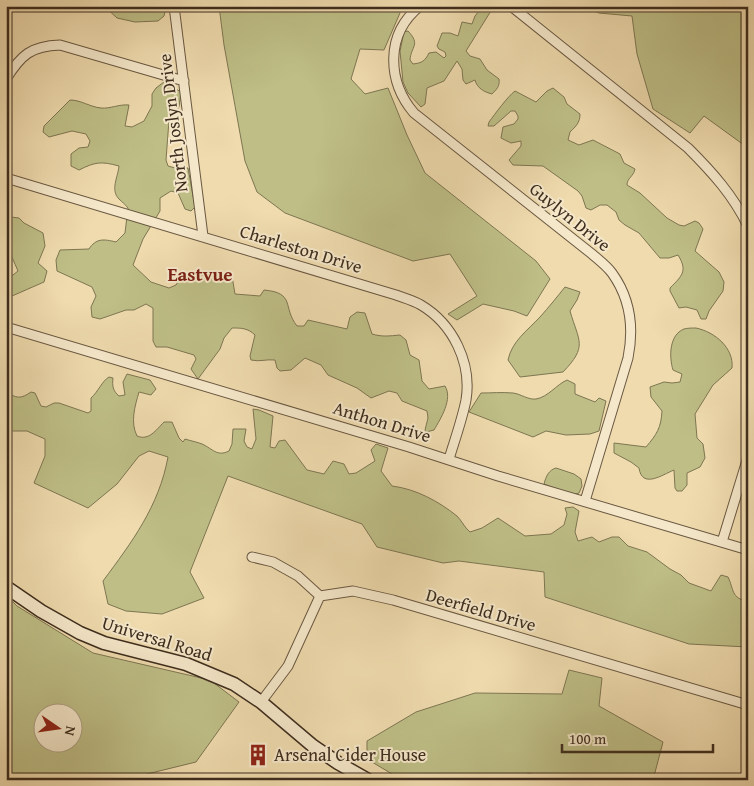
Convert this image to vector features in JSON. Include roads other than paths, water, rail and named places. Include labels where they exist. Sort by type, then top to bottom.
[{"type":"street","name":"North Joslyn Drive","points":[[174,6],[203,236]]},
{"type":"street","name":"Guylyn Drive","points":[[420,6],[413,12],[405,24],[398,37],[393,54],[398,89],[407,104],[414,113],[592,254],[611,272],[624,293],[630,316],[632,340],[585,501]]},
{"type":"street","points":[[511,6],[688,148],[730,194],[748,226]]},
{"type":"street","points":[[6,79],[23,56],[32,49],[45,45],[60,46],[184,82]]},
{"type":"street","name":"Charleston Drive","points":[[6,178],[203,236],[420,304],[440,319],[459,346],[466,373],[466,399],[449,459]]},
{"type":"street","name":"Anthon Drive","points":[[6,327],[748,550]]},
{"type":"street","points":[[722,542],[748,457]]},
{"type":"street","points":[[252,557],[273,562],[298,576],[320,596],[288,666],[261,702]]},
{"type":"street","name":"Universal Road","points":[[6,587],[80,633],[104,643],[186,664],[234,684],[261,702],[313,746],[368,780]]},
{"type":"street","name":"Deerfield Drive","points":[[320,596],[353,591],[393,600],[748,705]]},
{"type":"place","name":"Arsenal Cider House","points":[[258,755]]},
{"type":"district","name":"Eastvue","points":[[200,274]]}]
